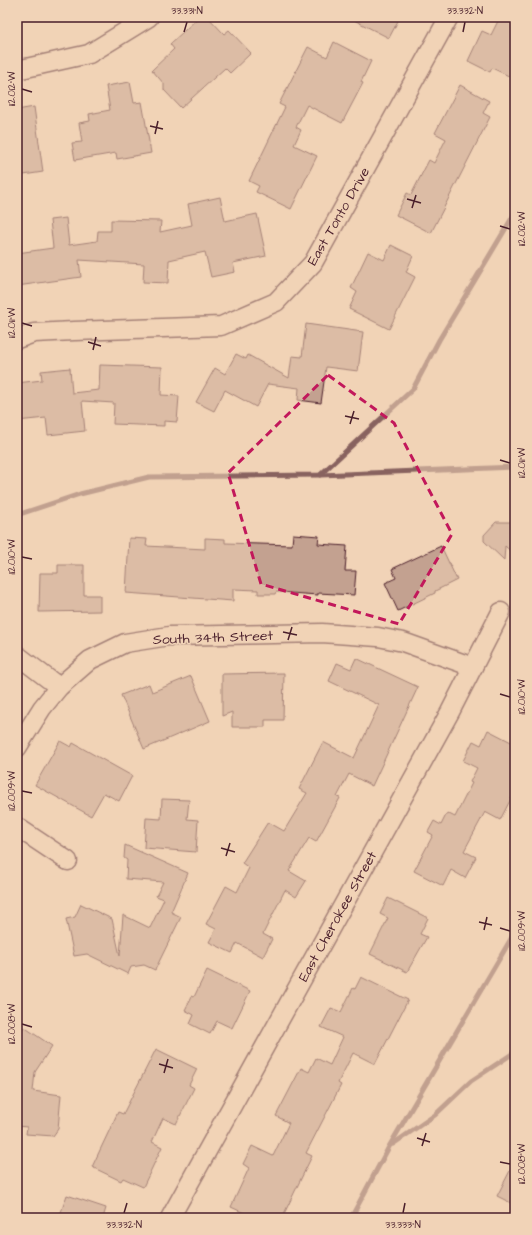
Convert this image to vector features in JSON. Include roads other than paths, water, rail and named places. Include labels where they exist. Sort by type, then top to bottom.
[{"type":"street","points":[[17,70],[89,54],[149,17]]},
{"type":"street","name":"East Tonto Drive","points":[[17,339],[34,334],[74,331],[221,326],[276,302],[313,263],[449,17]]},
{"type":"street","name":"East Cherokee Street","points":[[170,1218],[473,667],[501,612]]},
{"type":"street","name":"South 34th Street","points":[[17,748],[42,708],[59,687],[90,660],[125,643],[169,636],[322,633],[378,637],[403,642],[473,667]]},
{"type":"street","points":[[17,655],[59,687]]},
{"type":"street","points":[[17,827],[68,861]]},
{"type":"waterway","points":[[320,475],[413,389],[439,340],[515,213]]},
{"type":"waterway","points":[[17,515],[80,494],[149,477],[320,475],[515,467]]},
{"type":"waterway","points":[[351,1218],[390,1145],[515,932]]},
{"type":"waterway","points":[[393,1144],[435,1115],[471,1081],[515,1052]]}]
